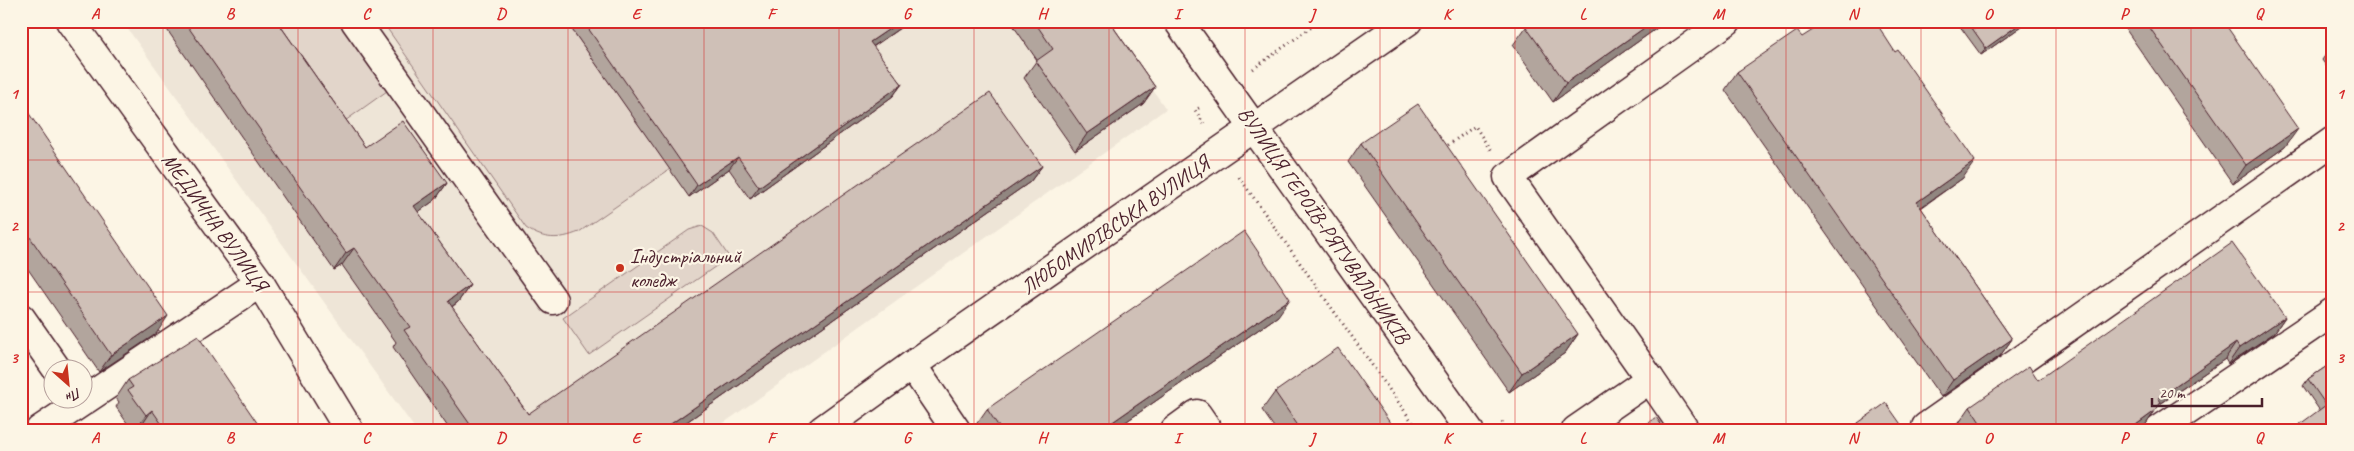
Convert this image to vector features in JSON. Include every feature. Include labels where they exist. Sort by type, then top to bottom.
[{"type":"street","name":"МЕДИЧНА ВУЛИЦЯ","points":[[70,21],[260,283],[349,430]]},
{"type":"street","points":[[355,21],[553,300]]},
{"type":"street","name":"ВУЛИЦЯ ГЕРОЇВ-РЯТУВАЛЬНИКІВ","points":[[1178,21],[1469,430]]},
{"type":"street","name":"ЛЮБОМИРІВСЬКА ВУЛИЦЯ","points":[[822,430],[912,365],[1408,21]]},
{"type":"street","points":[[1686,430],[1508,177],[1727,21]]},
{"type":"street","points":[[1928,430],[1926,427],[2333,141]]},
{"type":"street","points":[[92,393],[260,283]]},
{"type":"street","points":[[2159,430],[2333,312]]},
{"type":"street","points":[[21,318],[49,358]]},
{"type":"street","points":[[912,365],[956,430]]},
{"type":"street","points":[[1576,430],[1650,379]]},
{"type":"street","points":[[40,430],[70,408]]},
{"type":"street","points":[[1174,430],[1197,414],[1208,430]]},
{"type":"path","points":[[1247,61],[1253,69],[1320,21]]},
{"type":"path","points":[[1437,153],[1475,126],[1508,177]]},
{"type":"shaded area","name":"Індустріальний коледж","points":[[122,21],[1105,21],[1166,109],[714,430],[416,430]]},
{"type":"shaded area","points":[[275,21],[338,21],[387,91],[345,121]]},
{"type":"shaded area","points":[[382,21],[566,21],[670,169],[579,232],[552,238],[533,232],[526,228]]},
{"type":"shaded area","points":[[702,226],[713,233],[729,257],[589,355],[563,318],[689,230]]},
{"type":"building","points":[[184,21],[277,21],[365,147],[403,121],[447,183],[414,206],[470,285],[448,301],[528,414],[990,93],[1042,166],[662,430],[474,430],[404,330],[410,327],[354,248],[346,253]]},
{"type":"building","points":[[583,21],[901,21],[870,42],[902,84],[759,187],[738,157],[697,185]]},
{"type":"building","points":[[1034,21],[1109,21],[1155,87],[1087,134],[1036,61],[1053,49]]},
{"type":"building","points":[[1534,21],[1654,21],[1566,83],[1526,27]]},
{"type":"building","points":[[1827,21],[1875,21],[1895,52],[1898,50],[1975,161],[1917,202],[2012,339],[1953,380],[1737,72],[1797,31],[1802,37]]},
{"type":"building","points":[[1967,21],[2024,21],[1986,48]]},
{"type":"building","points":[[2145,21],[2223,21],[2298,129],[2246,165]]},
{"type":"building","points":[[2333,48],[2333,61],[2327,53]]},
{"type":"building","points":[[21,102],[168,316],[111,355],[21,224]]},
{"type":"building","points":[[1418,104],[1578,334],[1522,373],[1361,143]]},
{"type":"building","points":[[1244,231],[1290,299],[1101,430],[1001,430],[987,409]]},
{"type":"building","points":[[2232,243],[2285,317],[2239,348],[2236,343],[2158,398],[2161,402],[2155,411],[2129,430],[2120,430],[2119,428],[2117,430],[1985,430],[1970,407],[2029,366],[2038,380]]},
{"type":"building","points":[[198,336],[262,430],[166,430],[152,410],[146,415],[128,390],[133,387],[128,380]]},
{"type":"building","points":[[1338,348],[1395,430],[1301,430],[1275,392]]},
{"type":"building","points":[[2333,362],[2333,430],[2292,430],[2326,405],[2308,379]]},
{"type":"building","points":[[1886,403],[1905,430],[1863,430],[1858,423]]},
{"type":"building","points":[[1656,417],[1665,430],[1638,430]]},
{"type":"place","name":"Індустріальний коледж","points":[[620,268]]}]
